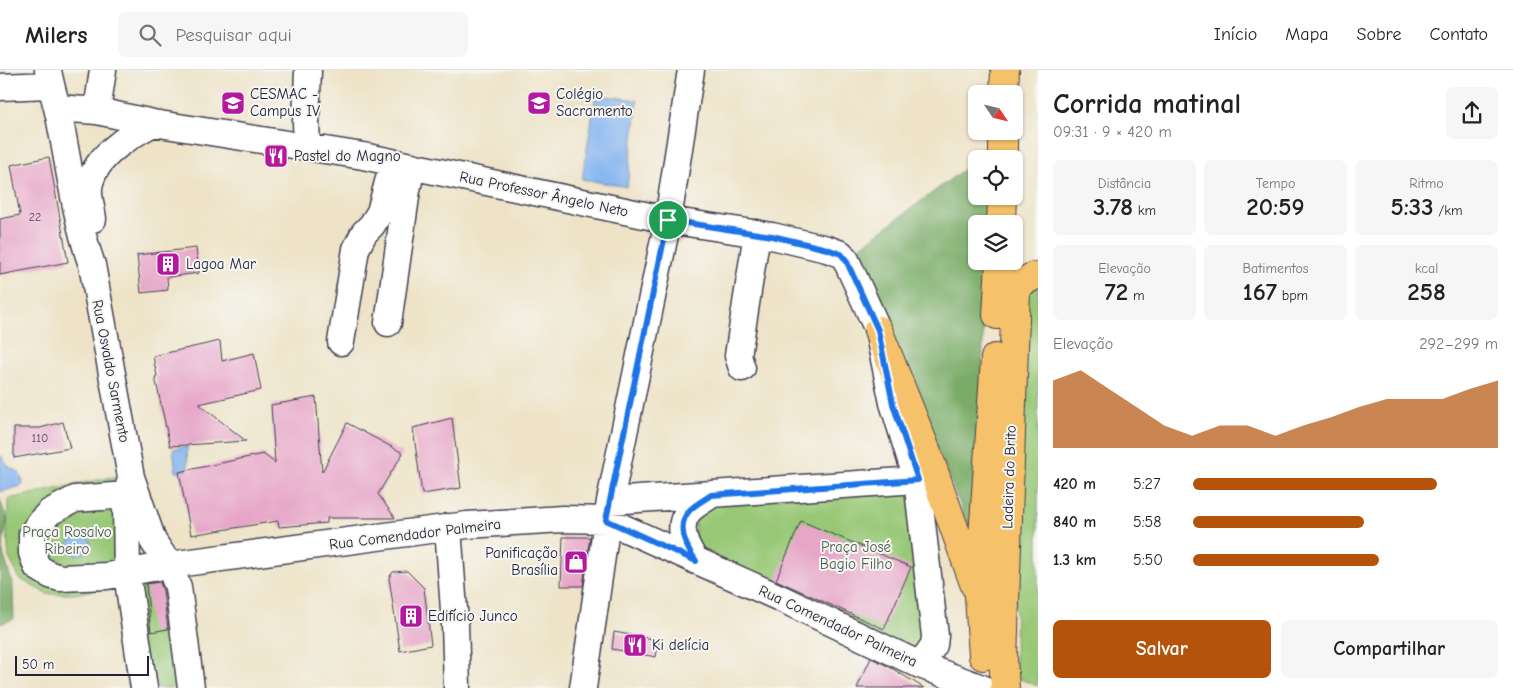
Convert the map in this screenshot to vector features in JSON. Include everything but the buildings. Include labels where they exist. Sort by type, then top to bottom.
[{"type":"main road","points":[[1004,85],[1005,70]]},
{"type":"main road","name":"Ladeira do Brito","points":[[983,656],[979,597],[1016,272]]},
{"type":"main road","name":"Ladeira do Brito","points":[[1005,688],[1003,660],[1016,290],[1019,284],[1016,272]]},
{"type":"main road","points":[[878,330],[927,452],[979,597]]},
{"type":"street","points":[[97,111],[103,70]]},
{"type":"street","points":[[306,147],[308,70]]},
{"type":"street","points":[[583,688],[608,511],[668,220],[691,70]]},
{"type":"street","name":"Rua Professor Ângelo Neto","points":[[0,86],[52,88],[97,111],[154,123],[403,164],[668,220],[757,233],[841,254],[846,260],[878,330],[893,404],[918,480],[935,636],[934,645],[920,664]]},
{"type":"street","name":"Rua Osvaldo Sarmento","points":[[52,88],[69,166],[81,235],[92,264],[129,486],[154,541],[170,565],[178,587],[191,688]]},
{"type":"street","name":"Rua Osvaldo Sarmento","points":[[92,264],[95,240],[89,188],[97,168],[104,158],[128,137],[154,123]]},
{"type":"street","points":[[342,342],[356,250],[364,234],[380,212],[403,164]]},
{"type":"street","points":[[388,323],[407,190],[403,164]]},
{"type":"street","points":[[69,166],[97,168]]},
{"type":"street","points":[[372,225],[392,232],[401,238]]},
{"type":"street","points":[[742,368],[738,356],[757,233]]},
{"type":"street","name":"Rua Comendador Palmeira","points":[[127,574],[170,565],[448,527],[563,519],[711,495],[918,480]]},
{"type":"street","points":[[127,574],[60,578],[50,575],[37,567],[32,553],[32,534],[50,512],[75,499],[129,486]]},
{"type":"street","name":"Rua Osvaldo Sarmento","points":[[129,486],[126,500],[127,574],[144,688]]},
{"type":"street","points":[[696,561],[683,537],[684,518],[690,510],[711,495]]},
{"type":"street","name":"Rua Comendador Palmeira","points":[[608,511],[696,561],[920,664],[982,688]]},
{"type":"street","points":[[448,527],[455,624],[457,688]]},
{"type":"green space","points":[[968,166],[968,205],[986,205],[985,215],[968,215],[968,270],[985,270],[978,549],[857,249]]},
{"type":"green space","points":[[1038,274],[1038,686],[1015,677],[1018,287]]},
{"type":"green space","name":"Praça Rosalvo Ribeiro","points":[[122,475],[121,553],[105,588],[75,594],[47,594],[20,579],[9,558],[7,535],[8,499]]},
{"type":"green space","name":"Praça José Bagio Filho","points":[[916,484],[930,590],[919,656],[695,546],[695,509],[709,504]]},
{"type":"green space","points":[[0,499],[7,520],[2,549],[13,586],[14,619],[0,624]]},
{"type":"green space","points":[[180,571],[196,688],[146,688],[130,578]]},
{"type":"water","points":[[596,95],[638,100],[627,187],[582,179]]},
{"type":"water","points":[[187,446],[188,470],[176,472],[173,449]]},
{"type":"water","points":[[0,455],[9,467],[19,472],[23,483],[22,486],[0,492]]},
{"type":"water","points":[[79,533],[85,535],[91,541],[85,553],[75,555],[68,543]]},
{"type":"place","name":"CESMAC - Campus IV","points":[[233,103]]},
{"type":"place","name":"Colégio Sacramento","points":[[539,103]]},
{"type":"place","name":"Pastel do Magno","points":[[276,156]]},
{"type":"place","name":"Lagoa Mar","points":[[168,264]]},
{"type":"place","name":"Panificação Brasília","points":[[576,562]]},
{"type":"place","name":"Edifício Junco","points":[[411,616]]},
{"type":"place","name":"Ki delícia","points":[[635,645]]},
{"type":"route","points":[[668,220],[772,236],[841,254],[846,260],[878,330],[893,404],[918,480],[711,495],[690,510],[684,518],[683,537],[696,561],[606,520],[668,220]]}]
